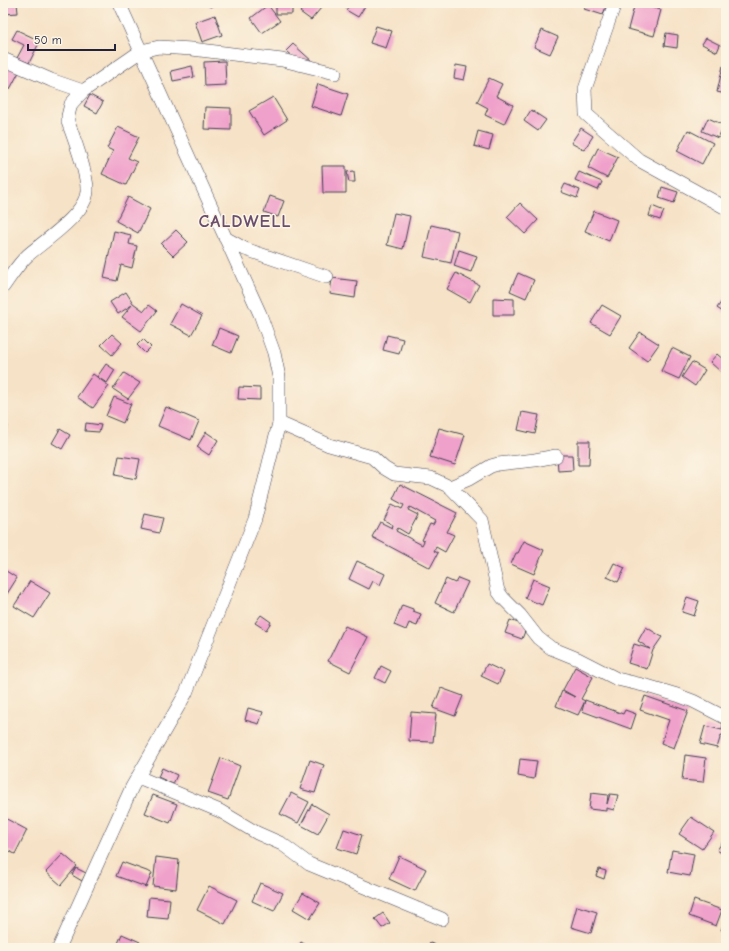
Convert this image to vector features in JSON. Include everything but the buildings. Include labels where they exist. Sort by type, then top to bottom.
[{"type":"street","points":[[58,948],[138,777],[186,694],[255,519],[279,423],[279,377],[274,353],[260,314],[119,3]]},
{"type":"street","points":[[615,3],[585,89],[586,114],[639,160],[726,208]]},
{"type":"street","points":[[3,287],[22,261],[57,232],[80,208],[85,199],[87,191],[86,181],[68,116],[71,104],[83,91],[141,51],[159,47],[192,49],[259,57],[300,64],[335,73]]},
{"type":"street","points":[[3,59],[51,80],[83,91]]},
{"type":"street","points":[[225,238],[245,249],[327,277]]},
{"type":"street","points":[[279,423],[330,445],[372,457],[384,468],[394,474],[431,478],[450,487],[482,520],[498,591],[538,638],[551,648],[578,659],[617,679],[677,695],[693,701],[726,718]]},
{"type":"street","points":[[450,487],[469,479],[491,466],[556,456]]},
{"type":"street","points":[[138,777],[220,811],[257,834],[282,844],[309,864],[442,919]]},
{"type":"district","name":"CALDWELL","points":[[245,221]]}]
